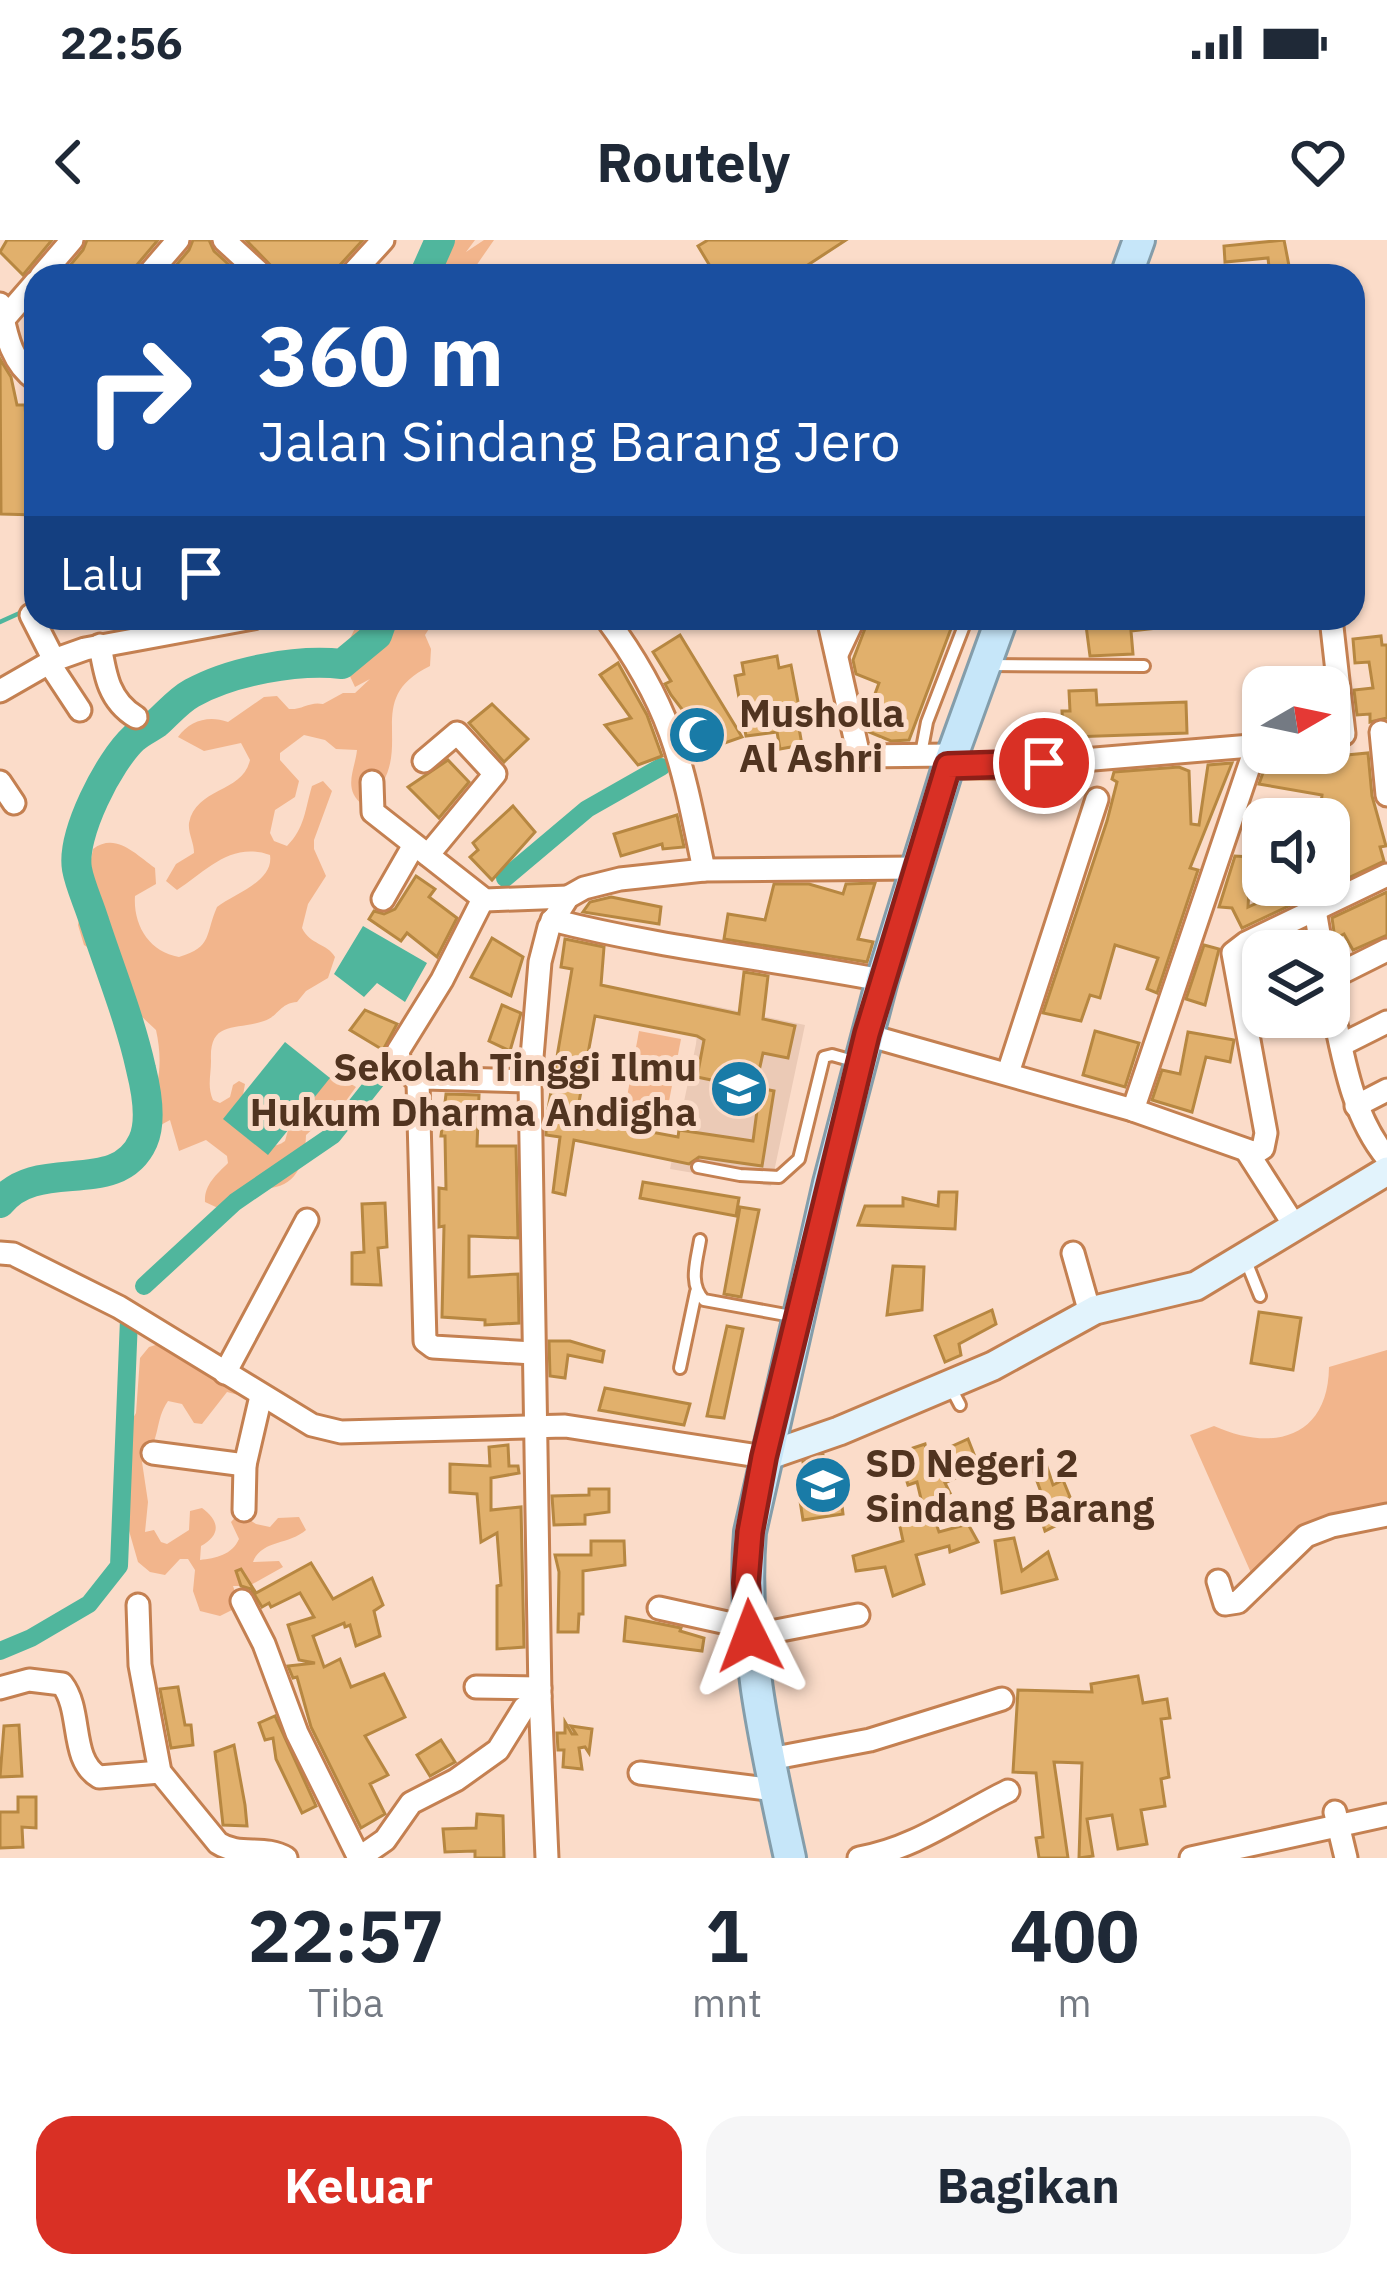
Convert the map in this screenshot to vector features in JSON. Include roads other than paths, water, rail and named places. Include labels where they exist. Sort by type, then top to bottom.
[{"type":"main road","points":[[790,1858],[750,1632],[746,1583],[750,1532],[836,1156],[940,759],[998,630]]},
{"type":"street","points":[[51,264],[72,240]]},
{"type":"street","points":[[157,264],[178,240]]},
{"type":"street","points":[[224,240],[247,264]]},
{"type":"street","points":[[24,298],[3,327],[24,368]]},
{"type":"street","points":[[38,630],[80,710]]},
{"type":"street","points":[[0,691],[52,662],[100,646],[187,630]]},
{"type":"street","points":[[615,630],[646,674],[674,734],[704,870]]},
{"type":"street","points":[[832,630],[860,756],[998,767],[1242,746]]},
{"type":"street","points":[[838,652],[848,630]]},
{"type":"street","points":[[1332,630],[1333,666]]},
{"type":"street","points":[[100,646],[106,684],[124,710],[136,717]]},
{"type":"street","points":[[1350,734],[1384,732],[1387,795]]},
{"type":"street","points":[[383,899],[421,850],[495,774],[457,733],[424,761]]},
{"type":"street","points":[[1132,1110],[1249,774]]},
{"type":"street","points":[[0,782],[14,803]]},
{"type":"street","points":[[372,782],[374,812],[483,899],[568,897]]},
{"type":"street","points":[[1008,1073],[1097,799]]},
{"type":"street","points":[[547,1858],[530,1081],[540,962],[552,920],[568,897],[620,879],[704,870],[915,868]]},
{"type":"street","points":[[1248,1153],[1263,1148],[1266,1133],[1233,953],[1387,875]]},
{"type":"street","points":[[483,899],[442,980],[398,1051],[400,1064],[418,1082],[424,1341],[434,1348],[533,1353]]},
{"type":"street","points":[[1315,910],[1318,930]]},
{"type":"street","points":[[552,920],[655,945],[882,980]]},
{"type":"street","points":[[1350,968],[1387,950]]},
{"type":"street","points":[[1341,1045],[1387,1022]]},
{"type":"street","points":[[0,1253],[13,1254],[119,1307],[312,1425],[341,1432],[565,1426],[764,1457],[954,1395],[1090,1313],[1180,1292],[1386,1172],[1356,1106],[1339,1038]]},
{"type":"street","points":[[864,1049],[1008,1073],[1132,1110],[1248,1153],[1296,1228]]},
{"type":"street","points":[[418,1082],[425,1078],[530,1081]]},
{"type":"street","points":[[1356,1106],[1387,1090]]},
{"type":"street","points":[[225,1373],[308,1220]]},
{"type":"street","points":[[1073,1253],[1090,1313]]},
{"type":"street","points":[[244,1510],[245,1465],[261,1396]]},
{"type":"street","points":[[153,1453],[245,1465]]},
{"type":"street","points":[[1218,1580],[1225,1604],[1238,1602],[1306,1537],[1332,1526],[1387,1515]]},
{"type":"street","points":[[242,1601],[298,1733],[359,1858],[385,1840],[411,1803],[456,1780],[498,1750],[540,1692]]},
{"type":"street","points":[[138,1605],[140,1665],[160,1772],[218,1843],[227,1849],[274,1851],[286,1858]]},
{"type":"street","points":[[659,1608],[750,1632],[858,1615]]},
{"type":"street","points":[[0,1688],[29,1680],[62,1684],[75,1709],[85,1765],[99,1777],[160,1772]]},
{"type":"street","points":[[476,1687],[540,1692]]},
{"type":"street","points":[[640,1773],[772,1774],[1002,1699]]},
{"type":"street","points":[[859,1858],[920,1839],[1008,1791]]},
{"type":"street","points":[[1191,1858],[1337,1819],[1387,1816]]},
{"type":"street","points":[[1337,1819],[1346,1858]]},
{"type":"lane","points":[[940,759],[930,712],[963,630]]},
{"type":"lane","points":[[986,665],[1144,666]]},
{"type":"lane","points":[[698,1167],[774,1179],[799,1159],[824,1057],[864,1049]]},
{"type":"lane","points":[[803,1147],[836,1156]]},
{"type":"lane","points":[[680,1368],[696,1292],[700,1240]]},
{"type":"lane","points":[[1245,1258],[1260,1296]]},
{"type":"lane","points":[[696,1292],[718,1304],[800,1317]]},
{"type":"water","points":[[363,926],[427,963],[405,1002],[377,983],[364,997],[334,974]]},
{"type":"water","points":[[285,1042],[330,1078],[268,1155],[223,1119]]},
{"type":"waterway","points":[[429,264],[440,240]]},
{"type":"waterway","points":[[0,622],[22,612]]},
{"type":"waterway","points":[[0,1203],[35,1181],[115,1168],[131,1158],[146,1133],[146,1095],[136,1050],[77,869],[86,819],[114,763],[134,738],[192,693],[265,668],[342,664],[379,630]]},
{"type":"waterway","points":[[505,878],[587,809],[661,767]]},
{"type":"waterway","points":[[144,1286],[235,1202],[333,1135],[394,1058]]},
{"type":"waterway","points":[[0,1651],[89,1604],[119,1566],[129,1319]]},
{"type":"place","name":"Musholla Al Ashri","points":[[697,735]]},
{"type":"place","name":"Sekolah Tinggi Ilmu Hukum Dharma Andigha","points":[[739,1089]]},
{"type":"place","name":"SD Negeri 2 Sindang Barang","points":[[823,1485]]}]
